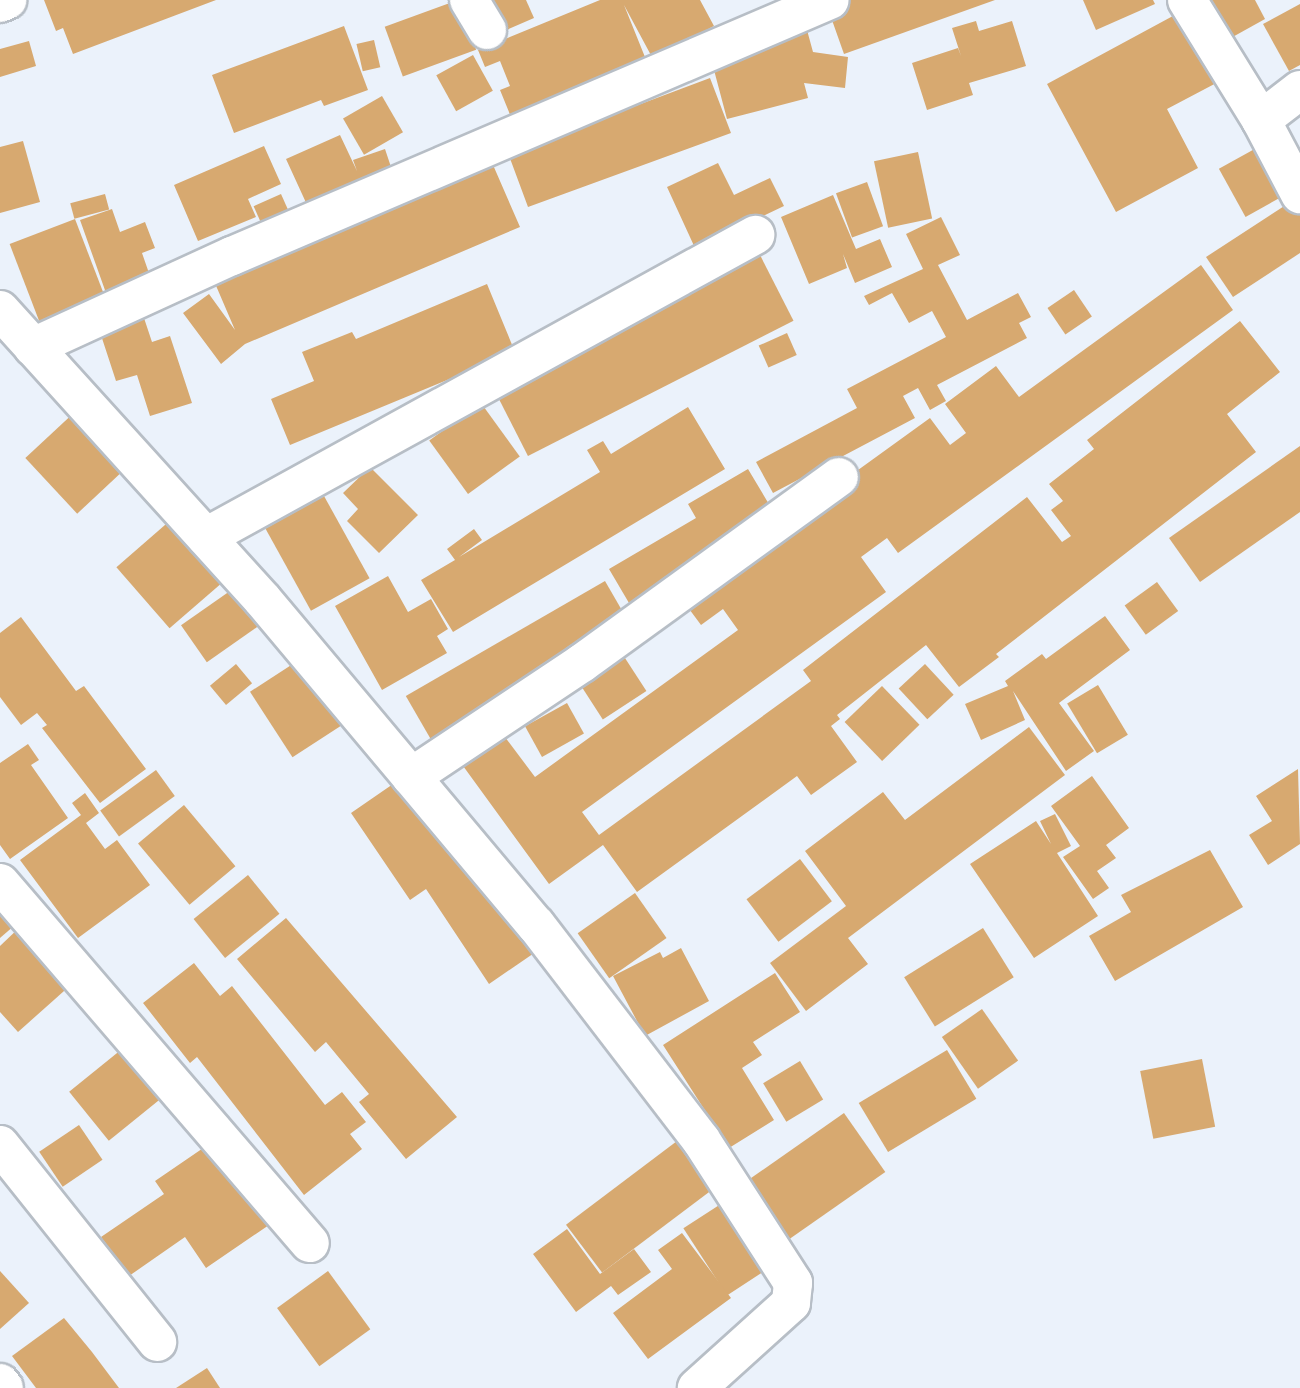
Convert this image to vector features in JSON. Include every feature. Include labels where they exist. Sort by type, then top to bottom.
[{"type":"street","points":[[0,3],[7,0]]},
{"type":"street","points":[[33,347],[283,234],[830,0]]},
{"type":"street","points":[[1186,0],[1261,120],[1300,194]]},
{"type":"street","points":[[1261,120],[1300,90]]},
{"type":"street","points":[[206,537],[755,235]]},
{"type":"street","points":[[0,310],[206,537],[536,925],[701,1140],[793,1283],[791,1303],[696,1388]]},
{"type":"street","points":[[411,777],[582,663],[839,477]]},
{"type":"street","points":[[0,883],[310,1243]]},
{"type":"street","points":[[0,1145],[157,1342]]},
{"type":"street","points":[[0,1383],[4,1388]]},
{"type":"building","points":[[44,0],[216,0],[73,54],[63,28],[56,31]]},
{"type":"building","points":[[458,0],[476,50],[403,76],[385,27]]},
{"type":"building","points":[[482,0],[526,0],[534,18],[497,34]]},
{"type":"building","points":[[600,0],[700,0],[714,26],[653,59],[624,5],[649,67],[513,122],[500,90],[510,86],[500,61],[485,67],[478,50]]},
{"type":"building","points":[[844,0],[995,0],[844,54],[827,6]]},
{"type":"building","points":[[1083,0],[1153,0],[1155,4],[1096,30]]},
{"type":"building","points":[[1208,0],[1255,0],[1265,19],[1229,39]]},
{"type":"building","points":[[1300,4],[1300,65],[1289,71],[1263,24]]},
{"type":"building","points":[[1184,10],[1222,80],[1167,109],[1198,168],[1116,212],[1047,84]]},
{"type":"building","points":[[976,21],[979,31],[1012,21],[1026,66],[969,83],[973,95],[927,110],[912,63],[958,48],[961,56],[952,28]]},
{"type":"building","points":[[344,26],[368,90],[324,106],[321,100],[234,133],[212,75]]},
{"type":"building","points":[[807,30],[813,52],[848,57],[845,88],[804,83],[808,98],[727,119],[710,55]]},
{"type":"building","points":[[374,40],[380,67],[363,71],[356,44]]},
{"type":"building","points":[[29,41],[36,66],[0,77],[0,49]]},
{"type":"building","points":[[473,55],[493,91],[456,111],[436,75]]},
{"type":"building","points":[[710,78],[731,133],[528,207],[505,145],[627,101],[630,108]]},
{"type":"building","points":[[382,96],[403,132],[364,155],[343,118]]},
{"type":"building","points":[[340,135],[357,171],[353,160],[385,149],[392,170],[308,207],[286,159]]},
{"type":"building","points":[[23,141],[40,202],[0,213],[0,147]]},
{"type":"building","points":[[264,146],[281,184],[248,199],[256,217],[198,241],[174,185]]},
{"type":"building","points":[[1260,146],[1287,194],[1246,217],[1219,169]]},
{"type":"building","points":[[918,152],[932,219],[888,228],[874,161]]},
{"type":"building","points":[[490,158],[520,227],[245,344],[221,364],[183,313],[209,294],[235,330],[214,281]]},
{"type":"building","points":[[718,163],[734,195],[770,178],[784,206],[695,248],[667,187]]},
{"type":"building","points":[[867,182],[883,226],[852,237],[836,193]]},
{"type":"building","points":[[105,194],[109,209],[74,219],[70,203]]},
{"type":"building","points":[[281,194],[288,210],[261,222],[254,206]]},
{"type":"building","points":[[833,195],[856,249],[880,239],[892,267],[855,283],[843,254],[847,268],[809,284],[781,217]]},
{"type":"building","points":[[1292,201],[1300,212],[1300,253],[1233,297],[1206,257]]},
{"type":"building","points":[[112,209],[120,232],[145,222],[155,248],[142,253],[150,276],[106,293],[80,220]]},
{"type":"building","points":[[941,217],[960,255],[938,265],[967,320],[1018,293],[1031,317],[1019,323],[1027,338],[937,385],[946,401],[930,410],[918,388],[903,396],[915,418],[773,493],[756,462],[857,408],[847,389],[946,337],[932,311],[909,323],[892,293],[869,305],[864,296],[923,269],[906,234]]},
{"type":"building","points":[[75,219],[107,302],[42,327],[10,244]]},
{"type":"building","points":[[759,253],[794,321],[528,456],[493,388]]},
{"type":"building","points":[[1201,265],[1233,310],[898,553],[887,538],[861,557],[886,592],[582,812],[599,835],[811,681],[803,670],[1027,497],[1062,542],[1071,536],[1051,510],[1063,501],[1049,484],[1094,449],[1087,440],[1240,321],[1280,372],[1227,414],[1256,452],[996,654],[999,657],[959,687],[926,645],[837,715],[840,719],[831,726],[857,762],[811,795],[797,776],[637,892],[603,845],[549,884],[458,759],[499,729],[535,777],[738,630],[723,609],[701,625],[681,598],[930,418],[950,445],[966,433],[945,404],[996,366],[1019,397]]},
{"type":"building","points":[[487,284],[515,352],[290,445],[271,399],[314,381],[302,352],[352,332],[356,339]]},
{"type":"building","points":[[1074,290],[1092,317],[1065,334],[1047,308]]},
{"type":"building","points":[[142,312],[152,342],[170,336],[192,403],[150,416],[137,375],[116,381],[98,326]]},
{"type":"building","points":[[787,333],[797,355],[768,368],[759,346]]},
{"type":"building","points":[[481,403],[520,456],[468,494],[429,441]]},
{"type":"building","points":[[688,407],[725,469],[453,632],[421,580],[455,560],[447,549],[474,529],[482,540],[459,557],[600,472],[587,450],[603,441],[611,454]]},
{"type":"building","points":[[78,409],[130,465],[77,514],[25,458]]},
{"type":"building","points":[[1300,446],[1300,512],[1200,582],[1169,538]]},
{"type":"building","points":[[370,467],[418,515],[379,553],[347,521],[358,509],[343,493]]},
{"type":"building","points":[[748,469],[776,516],[629,603],[609,569],[696,518],[688,504]]},
{"type":"building","points":[[324,496],[370,578],[311,611],[265,528]]},
{"type":"building","points":[[173,518],[226,579],[170,628],[116,567]]},
{"type":"building","points":[[388,576],[408,612],[431,599],[448,629],[437,636],[447,653],[382,690],[335,606]]},
{"type":"building","points":[[605,581],[630,624],[431,739],[406,696]]},
{"type":"building","points":[[1157,582],[1178,611],[1146,635],[1125,606]]},
{"type":"building","points":[[240,584],[266,621],[207,662],[181,625]]},
{"type":"building","points":[[1105,616],[1130,650],[1059,703],[1094,751],[1066,771],[1013,691],[1025,720],[981,740],[965,704],[1008,686],[1005,681],[1042,654],[1046,659]]},
{"type":"building","points":[[21,617],[76,691],[84,686],[146,769],[100,803],[42,728],[47,725],[37,713],[21,725],[0,697],[0,633]]},
{"type":"building","points":[[623,655],[646,691],[603,719],[579,683]]},
{"type":"building","points":[[302,658],[344,723],[292,757],[250,692]]},
{"type":"building","points":[[236,664],[252,683],[226,705],[210,686]]},
{"type":"building","points":[[925,664],[954,695],[927,719],[899,689]]},
{"type":"building","points":[[1098,685],[1128,735],[1097,753],[1067,704]]},
{"type":"building","points":[[882,686],[920,725],[882,761],[845,722]]},
{"type":"building","points":[[567,703],[584,734],[542,757],[525,726]]},
{"type":"building","points":[[1029,727],[1065,775],[848,938],[868,964],[806,1011],[770,963],[846,906],[805,851],[883,792],[905,820]]},
{"type":"building","points":[[28,744],[39,760],[31,765],[68,818],[10,859],[0,845],[0,763]]},
{"type":"building","points":[[1298,769],[1300,844],[1268,865],[1249,835],[1272,821],[1256,796]]},
{"type":"building","points":[[156,770],[175,796],[119,836],[100,811]]},
{"type":"building","points":[[409,773],[540,949],[489,984],[426,889],[410,900],[351,813]]},
{"type":"building","points":[[1092,776],[1129,828],[1106,845],[1116,858],[1097,871],[1109,888],[1093,899],[1063,857],[1080,846],[1051,806]]},
{"type":"building","points":[[85,793],[99,813],[86,823],[105,849],[117,840],[150,885],[78,938],[20,860],[81,815],[72,803]]},
{"type":"building","points":[[184,805],[235,866],[189,905],[138,844]]},
{"type":"building","points":[[1055,814],[1071,846],[1057,853],[1098,916],[1034,958],[970,864],[1036,821],[1051,844],[1040,821]]},
{"type":"building","points":[[1210,850],[1243,907],[1115,981],[1089,936],[1131,912],[1121,895]]},
{"type":"building","points":[[800,859],[832,901],[778,942],[746,899]]},
{"type":"building","points":[[248,875],[279,914],[225,958],[194,919]]},
{"type":"building","points":[[635,893],[667,938],[609,978],[578,933]]},
{"type":"building","points":[[0,907],[15,925],[0,938]]},
{"type":"building","points":[[286,918],[457,1117],[406,1159],[359,1102],[369,1094],[326,1042],[315,1052],[237,959]]},
{"type":"building","points":[[21,926],[73,983],[18,1032],[0,1012],[0,946]]},
{"type":"building","points":[[983,928],[1014,977],[935,1026],[904,977]]},
{"type":"building","points":[[681,948],[709,1001],[645,1036],[613,976],[660,952],[663,958]]},
{"type":"building","points":[[194,963],[220,996],[232,986],[325,1105],[342,1092],[366,1122],[350,1134],[362,1149],[304,1195],[197,1057],[190,1063],[143,1003]]},
{"type":"building","points":[[775,973],[800,1012],[753,1042],[762,1055],[742,1068],[774,1120],[729,1148],[663,1045]]},
{"type":"building","points":[[982,1009],[1018,1061],[978,1089],[942,1037]]},
{"type":"building","points":[[122,1049],[162,1098],[109,1141],[69,1092]]},
{"type":"building","points":[[947,1050],[976,1099],[888,1152],[859,1103]]},
{"type":"building","points":[[1202,1059],[1215,1127],[1153,1139],[1140,1071]]},
{"type":"building","points":[[800,1061],[823,1100],[786,1122],[763,1083]]},
{"type":"building","points":[[844,1113],[885,1172],[789,1239],[748,1180]]},
{"type":"building","points":[[79,1125],[102,1160],[63,1187],[39,1152]]},
{"type":"building","points":[[681,1138],[717,1186],[602,1273],[566,1225]]},
{"type":"building","points":[[212,1142],[269,1225],[206,1268],[185,1237],[129,1276],[101,1237],[164,1194],[155,1181]]},
{"type":"building","points":[[727,1200],[771,1267],[727,1295],[683,1228]]},
{"type":"building","points":[[567,1229],[600,1274],[634,1249],[651,1272],[618,1295],[611,1286],[576,1312],[533,1254]]},
{"type":"building","points":[[682,1233],[731,1298],[648,1359],[613,1313],[672,1269],[658,1250]]},
{"type":"building","points":[[0,1271],[29,1303],[0,1329]]},
{"type":"building","points":[[328,1271],[370,1329],[319,1366],[277,1308]]},
{"type":"building","points":[[64,1318],[119,1388],[36,1388],[12,1356]]},
{"type":"building","points":[[207,1368],[220,1388],[176,1388]]}]
